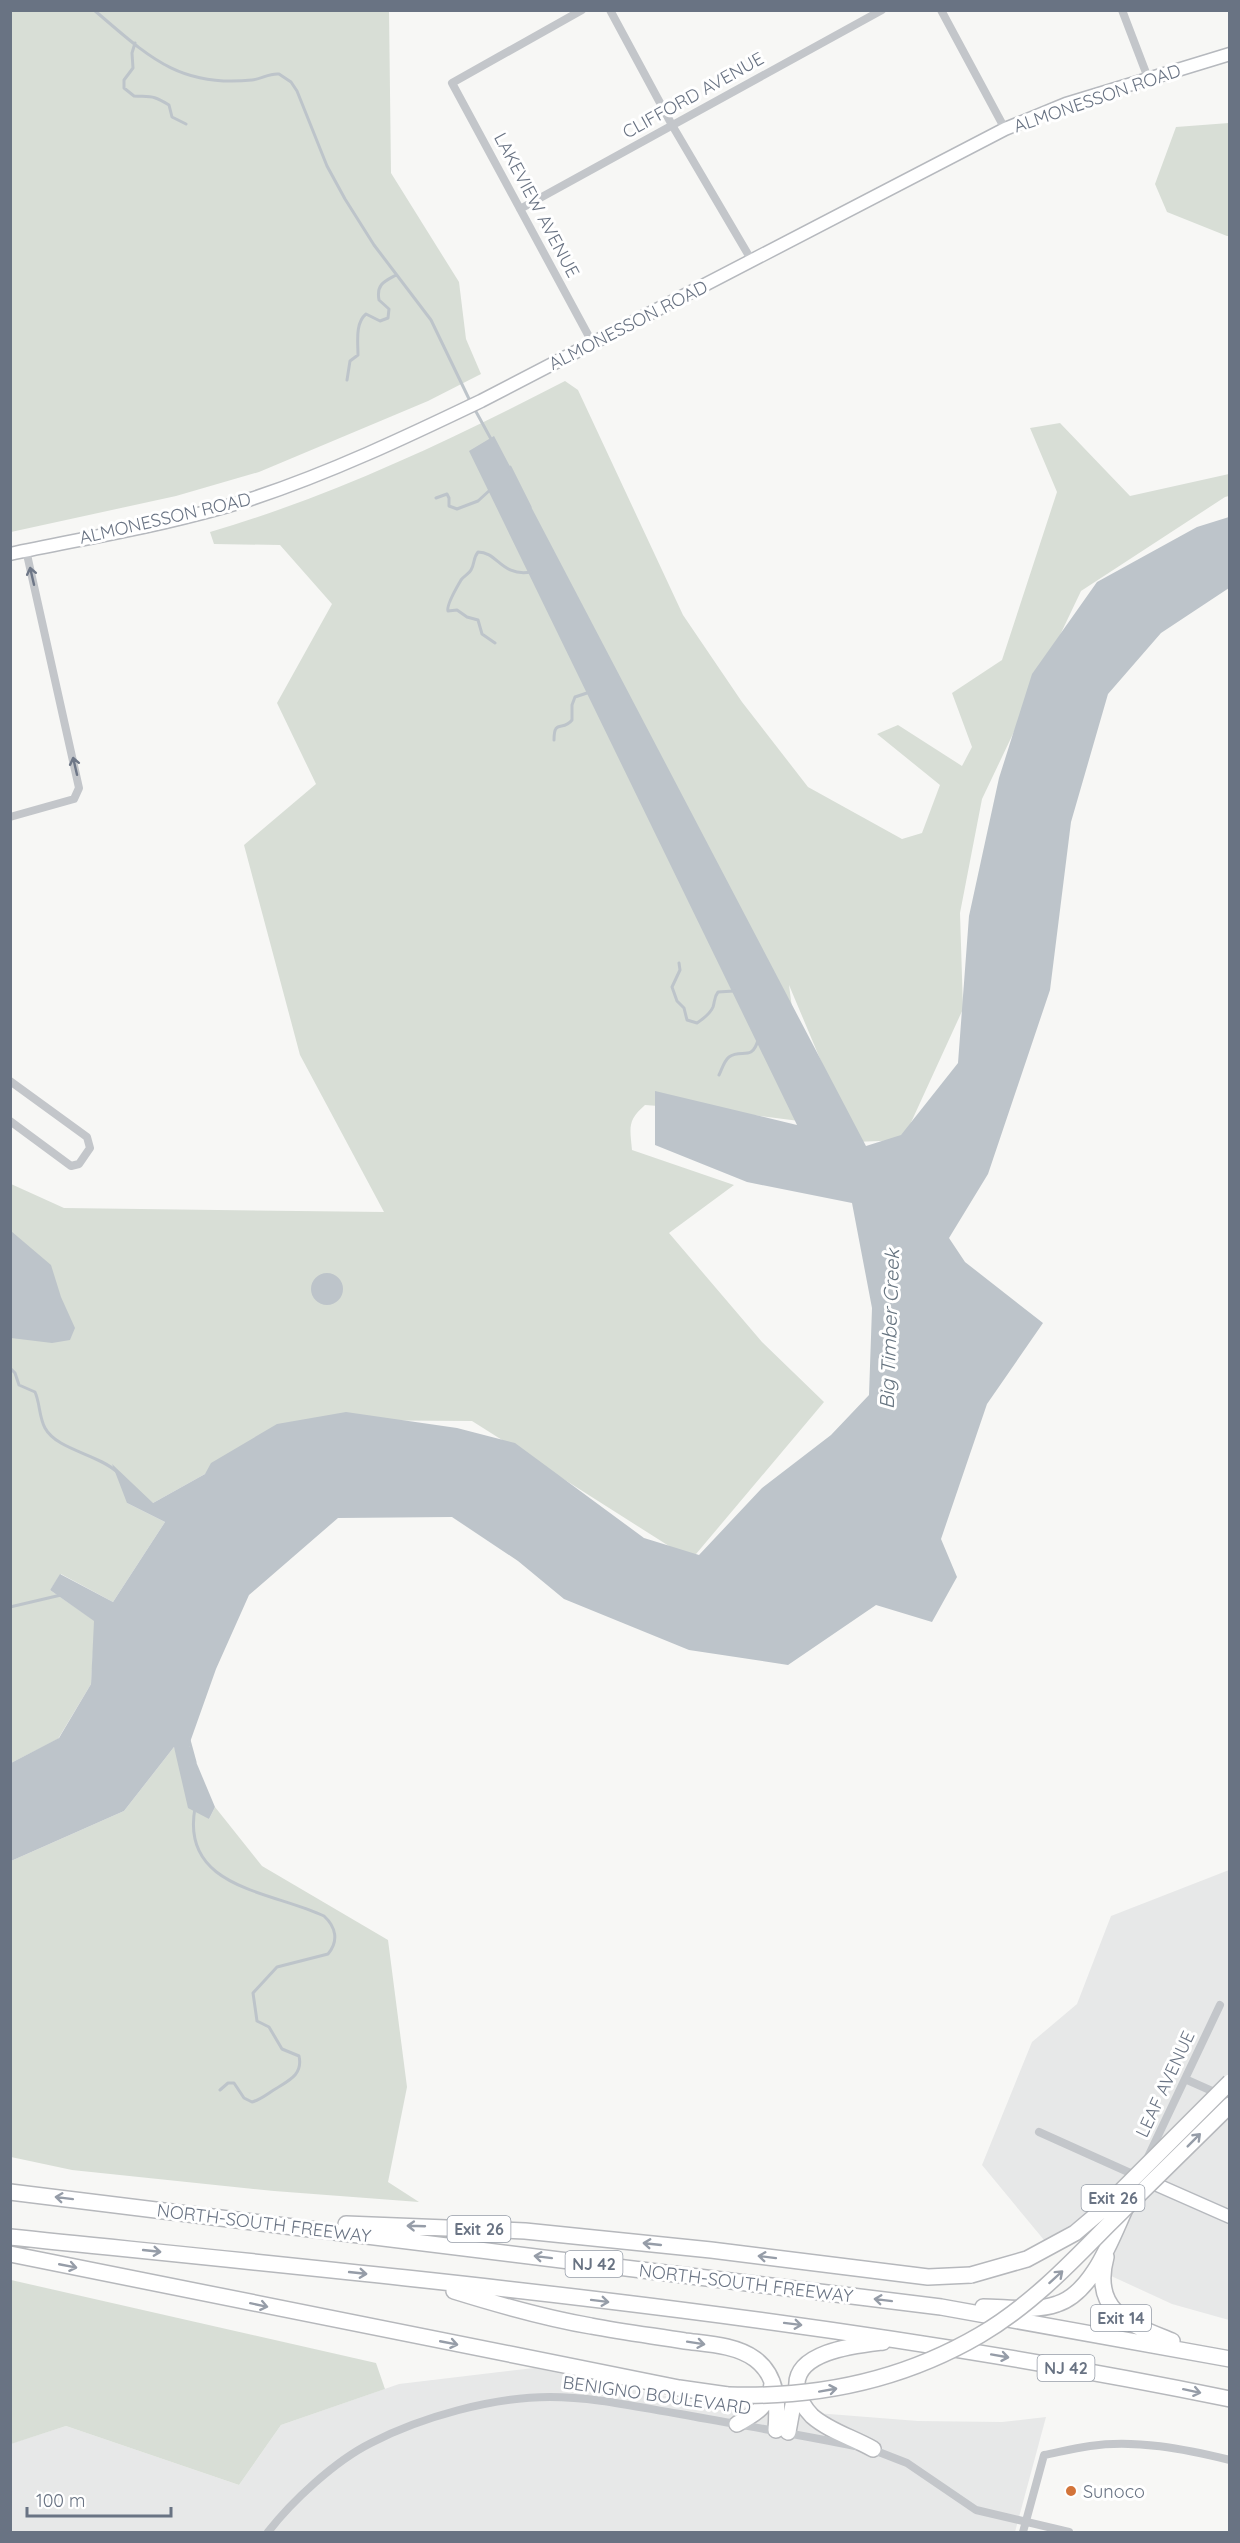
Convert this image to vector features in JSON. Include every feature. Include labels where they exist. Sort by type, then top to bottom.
[{"type":"highway","name":"Exit 26","points":[[247,2220],[525,2231],[711,2250],[928,2277],[972,2275],[1004,2268],[1034,2257],[1075,2233],[1101,2211],[1230,2082]]},
{"type":"highway","points":[[10,2254],[667,2386],[728,2395],[797,2394],[860,2384],[923,2362],[981,2335],[1054,2279],[1230,2105]]},
{"type":"highway","points":[[941,2307],[1040,2307],[1057,2304],[1071,2298],[1083,2286],[1111,2239],[1139,2177]]},
{"type":"highway","name":"NORTH-SOUTH FREEWAY","points":[[10,2192],[941,2307],[1230,2358]]},
{"type":"highway","name":"NORTH-SOUTH FREEWAY","points":[[10,2237],[758,2319],[901,2339],[1230,2399]]},
{"type":"highway","name":"Exit 14","points":[[1111,2239],[1104,2262],[1103,2279],[1105,2295],[1113,2309],[1130,2324],[1200,2352]]},
{"type":"highway","points":[[416,2280],[524,2312],[589,2326],[734,2349],[754,2358],[772,2380],[782,2431]]},
{"type":"highway","points":[[782,2431],[803,2369],[820,2355],[866,2344],[901,2339]]},
{"type":"highway","points":[[737,2424],[770,2398],[772,2380]]},
{"type":"highway","points":[[797,2385],[803,2404],[814,2417],[873,2449]]},
{"type":"main road","name":"ALMONESSON ROAD","points":[[10,554],[200,513],[251,499],[342,464],[459,411],[593,344],[1005,129],[1066,104],[1230,54]]},
{"type":"main road","points":[[1139,2177],[1230,2217]]},
{"type":"street","name":"LAKEVIEW AVENUE","points":[[582,10],[452,83],[593,344]]},
{"type":"street","points":[[610,10],[672,125],[752,261]]},
{"type":"street","name":"CLIFFORD AVENUE","points":[[520,209],[882,10]]},
{"type":"street","points":[[941,10],[1005,129]]},
{"type":"street","points":[[1122,10],[1148,78]]},
{"type":"street","points":[[10,818],[74,799],[80,788],[26,550]]},
{"type":"street","points":[[10,1081],[87,1137],[90,1148],[79,1164],[71,1166],[10,1121]]},
{"type":"street","name":"LEAF AVENUE","points":[[1139,2177],[1220,2005]]},
{"type":"street","points":[[1185,2079],[1230,2099]]},
{"type":"street","points":[[1039,2132],[1139,2177]]},
{"type":"street","name":"BENIGNO BOULEVARD","points":[[268,2532],[303,2495],[369,2443],[407,2427],[479,2404],[516,2398],[584,2398],[782,2431],[873,2449],[907,2463],[976,2510],[1069,2532]]},
{"type":"street","points":[[1023,2532],[1044,2455],[1090,2446],[1133,2445],[1184,2450],[1230,2460]]},
{"type":"shaded area","points":[[10,11],[389,11],[391,173],[459,282],[466,339],[481,374],[428,401],[259,472],[176,496],[11,532]]},
{"type":"shaded area","points":[[1229,123],[1230,236],[1227,236],[1167,212],[1155,184],[1176,127]]},
{"type":"shaded area","points":[[565,381],[578,390],[683,615],[742,702],[808,787],[902,839],[922,833],[940,785],[877,734],[898,725],[962,766],[972,747],[952,693],[1002,660],[1057,492],[1030,428],[1060,423],[1130,496],[1229,474],[1229,496],[1081,591],[982,799],[960,913],[963,1009],[903,1140],[855,1142],[789,985],[807,1122],[712,1110],[645,1105],[632,1120],[630,1130],[632,1150],[734,1185],[669,1233],[762,1342],[824,1402],[691,1560],[472,1421],[319,1420],[205,1474],[153,1503],[127,1503],[165,1522],[113,1602],[61,1574],[50,1590],[95,1621],[91,1684],[58,1739],[11,1763],[11,1184],[64,1208],[384,1212],[300,1055],[244,845],[316,784],[277,703],[332,604],[280,545],[214,544],[210,532],[301,502],[391,465]]},
{"type":"shaded area","points":[[174,1747],[209,1819],[215,1807],[262,1866],[388,1940],[407,2087],[388,2182],[419,2202],[274,2191],[72,2170],[11,2157],[11,1861],[124,1811]]},
{"type":"shaded area","points":[[1229,1870],[1229,2320],[1172,2304],[1096,2269],[1115,2228],[1088,2215],[1044,2240],[982,2165],[1032,2042],[1077,2004],[1111,1916]]},
{"type":"shaded area","points":[[11,2280],[376,2363],[385,2389],[281,2425],[239,2485],[66,2426],[11,2444]]},
{"type":"shaded area","points":[[534,2368],[684,2400],[740,2407],[918,2421],[1002,2422],[1046,2417],[1015,2532],[11,2532],[10,2444],[66,2426],[239,2485],[281,2425],[399,2384]]},
{"type":"water","name":"Big Timber Creek","points":[[494,436],[866,1146],[901,1135],[958,1063],[969,916],[999,778],[1032,674],[1097,582],[1197,527],[1229,517],[1229,588],[1161,633],[1108,694],[1071,822],[1050,990],[988,1174],[949,1238],[965,1262],[1043,1323],[987,1404],[941,1539],[957,1577],[932,1622],[876,1605],[788,1665],[689,1650],[564,1599],[518,1561],[452,1517],[338,1518],[249,1595],[216,1669],[189,1745],[215,1807],[209,1819],[188,1808],[174,1747],[124,1811],[11,1861],[11,1763],[59,1738],[91,1684],[94,1621],[50,1590],[60,1574],[113,1602],[165,1522],[127,1503],[112,1464],[153,1503],[205,1474],[211,1463],[277,1424],[346,1412],[457,1428],[515,1443],[644,1538],[699,1555],[762,1488],[831,1435],[869,1395],[872,1308],[852,1203],[747,1182],[655,1145],[655,1091],[797,1125],[469,451]]},
{"type":"water","points":[[11,1231],[51,1265],[61,1297],[75,1328],[70,1340],[52,1343],[11,1338]]},
{"type":"water","points":[[327,1273],[338,1278],[343,1289],[338,1300],[327,1305],[316,1300],[311,1289],[316,1278]]},
{"type":"waterway","points":[[94,10],[148,54],[183,73],[204,79],[226,81],[252,80],[279,74],[291,82],[297,91],[327,166],[345,199],[374,245],[431,320],[471,403]]},
{"type":"waterway","points":[[135,43],[132,53],[133,68],[124,80],[124,88],[134,96],[152,97],[164,102],[169,105],[172,117],[186,124]]},
{"type":"waterway","points":[[347,380],[350,361],[358,355],[360,322],[366,314],[380,321],[388,318],[389,309],[379,300],[378,295],[382,284],[396,275]]},
{"type":"waterway","points":[[474,408],[491,439]]},
{"type":"waterway","points":[[510,467],[530,507]]},
{"type":"waterway","points":[[436,498],[447,494],[449,506],[457,509],[478,501],[490,490]]},
{"type":"waterway","points":[[495,643],[482,634],[478,620],[467,617],[457,610],[448,611],[452,596],[461,580],[471,570],[478,552],[485,553],[513,571],[531,572]]},
{"type":"waterway","points":[[554,740],[557,727],[572,720],[572,705],[575,697],[590,692]]},
{"type":"waterway","points":[[679,963],[680,970],[672,987],[677,1001],[684,1008],[687,1020],[697,1023],[712,1010],[718,992],[734,991]]},
{"type":"waterway","points":[[719,1075],[729,1057],[753,1051],[758,1040]]},
{"type":"waterway","points":[[10,1368],[15,1373],[19,1385],[35,1392],[43,1424],[51,1435],[59,1442],[117,1472]]},
{"type":"waterway","points":[[10,1607],[61,1595]]},
{"type":"waterway","points":[[189,1740],[195,1762]]},
{"type":"waterway","points":[[195,1808],[194,1835],[202,1856],[216,1871],[234,1883],[324,1916],[335,1934],[334,1944],[328,1954],[277,1967],[253,1993],[257,2021],[269,2027],[282,2049],[299,2056],[297,2072],[286,2082],[252,2102],[244,2098],[234,2083],[228,2083],[220,2090]]},
{"type":"place","name":"Sunoco","points":[[1071,2491]]}]
